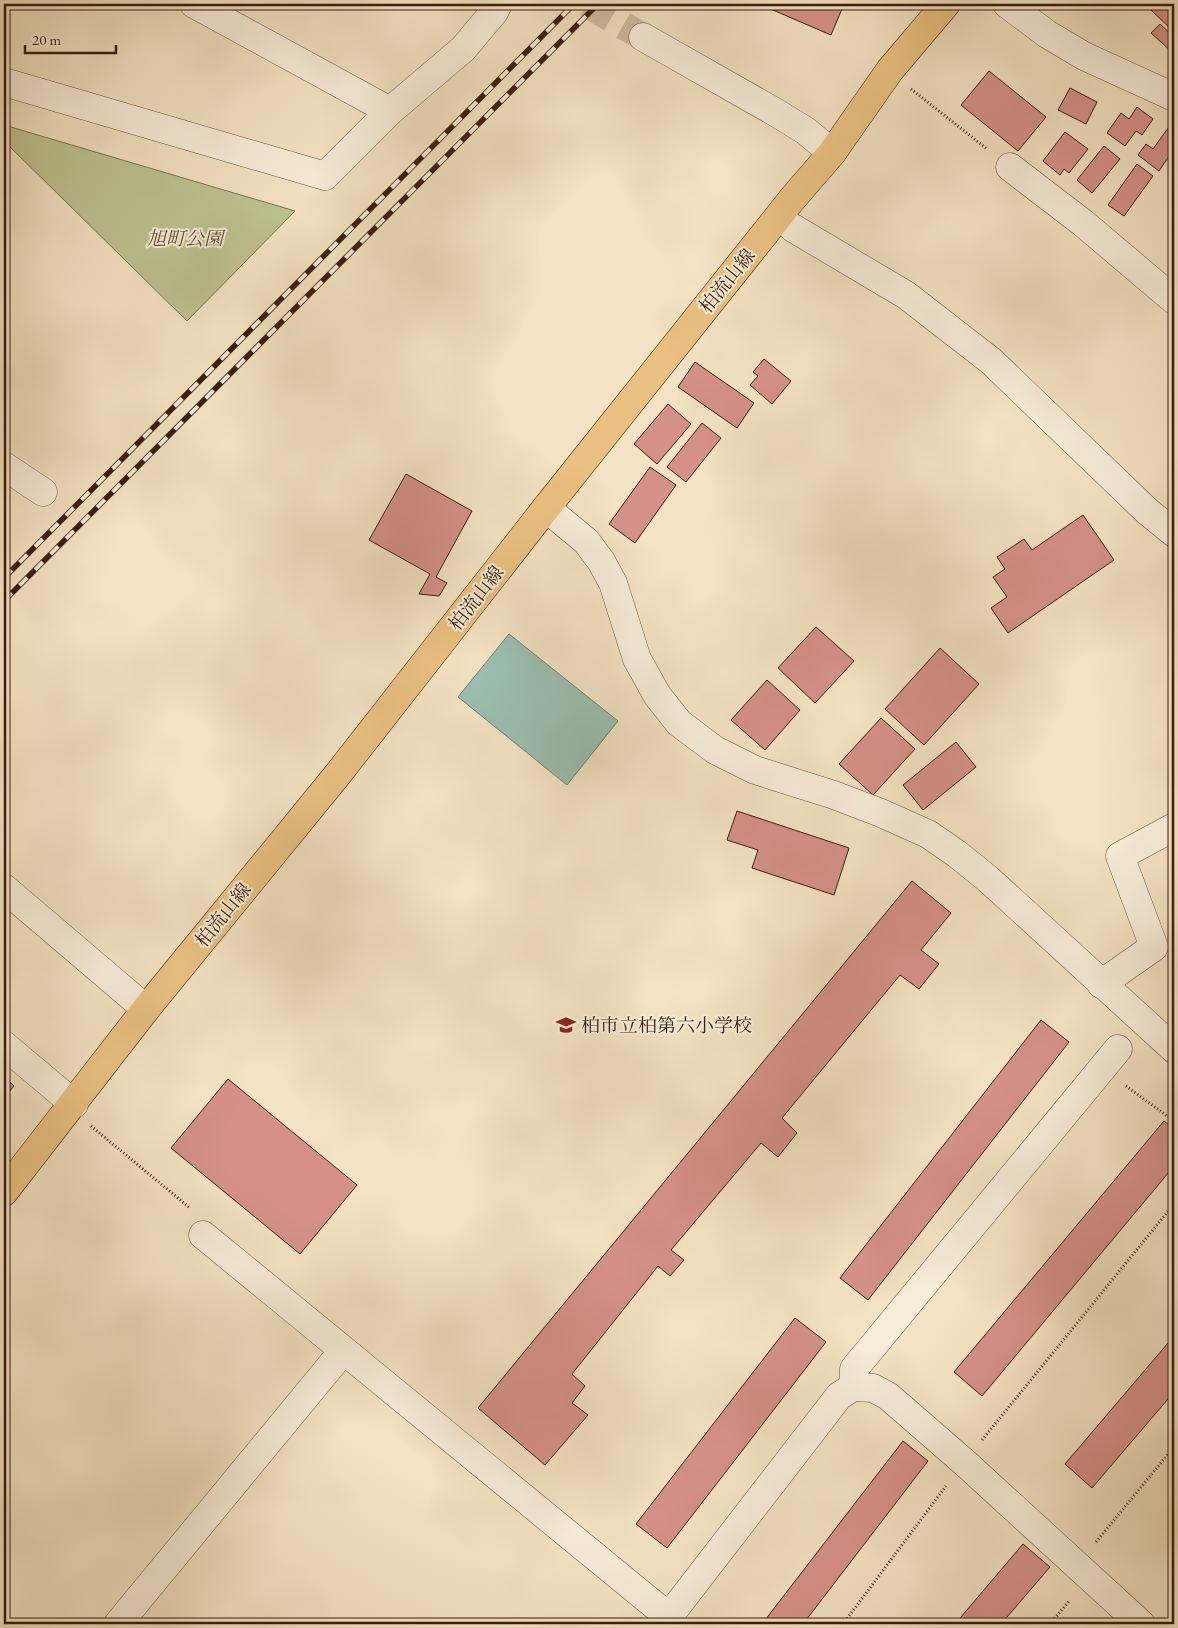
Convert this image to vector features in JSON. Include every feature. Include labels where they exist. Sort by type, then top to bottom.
[{"type":"main road","name":"柏流山線","points":[[4,1192],[146,1009],[338,774],[546,508],[793,198],[832,153],[890,70],[946,4]]},
{"type":"street","points":[[194,4],[390,111]]},
{"type":"street","points":[[4,82],[324,176],[390,111],[463,49],[494,12],[498,4]]},
{"type":"street","points":[[1007,4],[1047,34],[1084,56],[1174,97]]},
{"type":"street","points":[[643,37],[806,131],[832,153]]},
{"type":"street","points":[[1010,167],[1083,223],[1174,300]]},
{"type":"street","points":[[793,228],[906,295],[983,355],[1147,511],[1174,533]]},
{"type":"street","points":[[4,466],[43,492]]},
{"type":"street","points":[[546,508],[586,541],[601,561],[613,583],[637,659],[657,695],[679,723],[716,750],[756,770],[834,795],[928,834],[988,879],[1174,1049]]},
{"type":"street","points":[[1102,984],[1154,947],[1120,856],[1174,827]]},
{"type":"street","points":[[4,888],[146,1009]]},
{"type":"street","points":[[4,1045],[72,1106]]},
{"type":"street","points":[[853,1387],[854,1369],[1110,1059]]},
{"type":"street","points":[[203,1235],[666,1621],[838,1396],[853,1387],[873,1388],[888,1396],[964,1462],[1141,1624]]},
{"type":"street","points":[[118,1624],[343,1351]]},
{"type":"path","points":[[911,89],[1010,167]]},
{"type":"path","points":[[1110,1059],[1174,1121]]},
{"type":"path","points":[[72,1106],[195,1212],[203,1235]]},
{"type":"path","points":[[843,1624],[964,1462],[1174,1204]]},
{"type":"path","points":[[1076,1566],[1174,1447]]},
{"type":"green space","name":"旭町公園","points":[[4,125],[295,211],[187,321],[4,141]]},
{"type":"shaded area","points":[[509,634],[618,721],[567,785],[458,697]]},
{"type":"building","points":[[759,4],[844,4],[831,35]]},
{"type":"building","points":[[1155,4],[1174,4],[1174,32],[1150,9]]},
{"type":"building","points":[[1160,24],[1174,37],[1174,49],[1172,52],[1151,33]]},
{"type":"building","points":[[989,71],[1046,117],[1018,151],[961,105]]},
{"type":"building","points":[[1070,88],[1097,102],[1086,124],[1058,110]]},
{"type":"building","points":[[1137,107],[1153,119],[1142,135],[1136,131],[1125,146],[1107,133],[1121,113],[1129,119]]},
{"type":"building","points":[[1171,124],[1174,126],[1174,149],[1159,171],[1138,155],[1146,144],[1153,149]]},
{"type":"building","points":[[1065,132],[1088,149],[1069,173],[1064,169],[1060,175],[1043,161]]},
{"type":"building","points":[[1104,146],[1120,159],[1092,193],[1077,180]]},
{"type":"building","points":[[1137,164],[1153,176],[1124,216],[1108,205]]},
{"type":"building","points":[[764,359],[791,381],[772,404],[750,385],[758,376],[753,372]]},
{"type":"building","points":[[695,362],[754,403],[737,428],[678,387]]},
{"type":"building","points":[[668,404],[691,424],[657,464],[634,444]]},
{"type":"building","points":[[702,423],[721,438],[686,482],[667,467]]},
{"type":"building","points":[[650,467],[676,485],[635,543],[609,524]]},
{"type":"building","points":[[406,474],[472,511],[436,577],[447,583],[439,596],[419,594],[430,574],[369,540]]},
{"type":"building","points":[[1083,515],[1114,560],[1008,633],[991,608],[1007,597],[993,577],[1005,569],[997,557],[1024,539],[1032,550]]},
{"type":"building","points":[[816,627],[854,661],[815,703],[778,668]]},
{"type":"building","points":[[940,648],[979,684],[924,745],[885,709]]},
{"type":"building","points":[[767,680],[800,710],[765,750],[731,720]]},
{"type":"building","points":[[881,718],[915,749],[873,795],[839,764]]},
{"type":"building","points":[[956,742],[976,767],[923,810],[903,785]]},
{"type":"building","points":[[737,811],[849,848],[834,895],[752,868],[758,850],[727,840]]},
{"type":"building","points":[[912,881],[951,913],[921,950],[939,964],[919,989],[900,975],[782,1118],[797,1133],[778,1157],[761,1143],[671,1250],[684,1260],[670,1276],[658,1266],[572,1374],[585,1386],[572,1403],[588,1415],[545,1465],[478,1408]]},
{"type":"building","points":[[1041,1020],[1069,1042],[868,1300],[840,1278]]},
{"type":"building","points":[[4,1076],[14,1086],[4,1098]]},
{"type":"building","points":[[228,1079],[357,1185],[300,1254],[171,1148]]},
{"type":"building","points":[[1164,1121],[1174,1129],[1174,1166],[982,1396],[954,1372]]},
{"type":"building","points":[[795,1318],[826,1342],[667,1548],[636,1524]]},
{"type":"building","points":[[1174,1336],[1174,1392],[1092,1488],[1065,1464]]},
{"type":"building","points":[[903,1441],[928,1461],[803,1624],[762,1624]]},
{"type":"building","points":[[1023,1544],[1050,1567],[1001,1624],[955,1624]]},
{"type":"tunnel","points":[[587,4],[643,37]]},
{"type":"railway","points":[[4,578],[574,4]]},
{"type":"railway","points":[[4,601],[598,4]]},
{"type":"place","name":"柏市立柏第六小学校","points":[[566,1025]]}]
